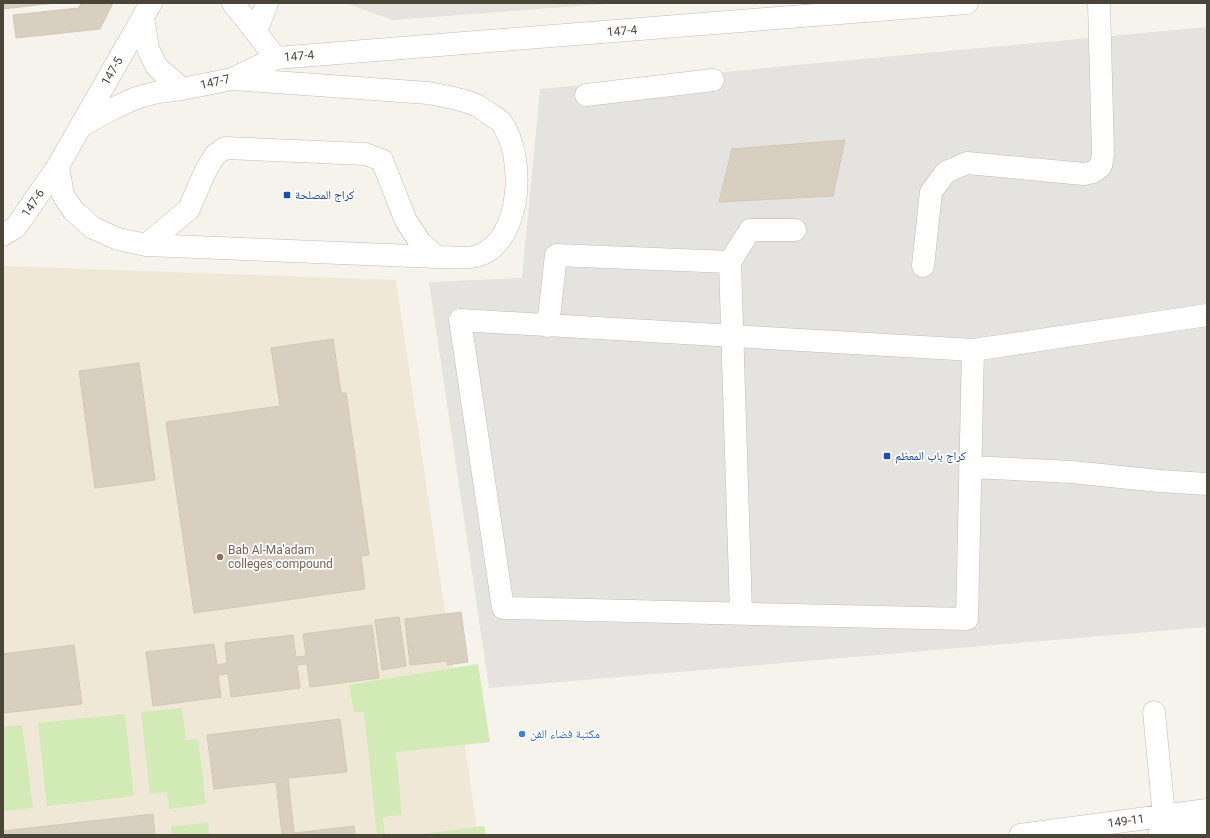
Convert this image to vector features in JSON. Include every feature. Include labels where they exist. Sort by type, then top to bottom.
[{"type":"street","points":[[233,3],[276,58]]},
{"type":"street","points":[[256,32],[267,3]]},
{"type":"street","name":"147-4","points":[[276,58],[967,3]]},
{"type":"street","points":[[923,266],[931,192],[946,172],[967,162],[1084,174],[1093,172],[1101,166],[1103,154],[1099,3]]},
{"type":"street","points":[[147,10],[148,49],[157,68],[182,89]]},
{"type":"street","name":"147-5","points":[[58,166],[147,10]]},
{"type":"street","name":"147-7","points":[[182,89],[232,79],[276,58]]},
{"type":"street","points":[[58,166],[63,195],[73,210],[93,228],[118,239],[146,245],[437,257],[476,257],[498,242],[508,226],[513,208],[517,183],[516,168],[510,139],[500,121],[478,106],[453,98],[428,93],[232,79]]},
{"type":"street","points":[[586,94],[713,80]]},
{"type":"street","points":[[81,126],[136,98],[158,92],[182,89]]},
{"type":"street","points":[[146,245],[189,209],[205,172],[215,156],[225,148],[364,154],[382,160],[406,221],[420,242],[437,257]]},
{"type":"street","name":"147-6","points":[[3,235],[16,226],[58,166]]},
{"type":"street","points":[[741,613],[730,262],[750,230],[795,230]]},
{"type":"street","points":[[548,326],[556,255],[730,262]]},
{"type":"street","points":[[973,350],[967,619],[503,608],[460,320],[973,350],[1207,315]]},
{"type":"street","points":[[970,467],[1072,472],[1159,482],[1207,484]]},
{"type":"street","points":[[1154,712],[1164,828]]},
{"type":"street","name":"149-11","points":[[1164,828],[1207,810]]},
{"type":"street","name":"149-11","points":[[1020,835],[1164,828],[1207,829]]},
{"type":"shaded area","points":[[345,3],[618,3],[393,20]]},
{"type":"shaded area","points":[[1207,27],[1207,627],[489,688],[429,282],[522,278],[540,89]]},
{"type":"shaded area","name":"Bab Al-Ma'adam colleges compound","points":[[3,266],[396,280],[478,835],[3,835]]},
{"type":"green space","points":[[478,664],[490,742],[396,752],[402,815],[383,817],[385,835],[377,835],[364,712],[354,712],[349,685]]},
{"type":"green space","points":[[182,708],[186,740],[198,739],[206,804],[169,809],[167,792],[150,794],[141,712]]},
{"type":"green space","points":[[125,714],[134,796],[47,806],[38,723]]},
{"type":"green space","points":[[22,725],[33,808],[3,811],[3,727]]},
{"type":"green space","points":[[208,822],[209,835],[172,835],[171,827]]},
{"type":"green space","points":[[484,826],[486,835],[424,835],[424,834]]},
{"type":"building","points":[[3,3],[54,3],[3,9]]},
{"type":"building","points":[[81,3],[113,3],[100,29],[16,38],[13,15],[79,8]]},
{"type":"building","points":[[845,140],[833,196],[719,202],[732,149]]},
{"type":"building","points":[[333,339],[341,393],[346,393],[369,555],[361,556],[365,589],[194,613],[166,422],[280,406],[271,348]]},
{"type":"building","points":[[139,363],[155,480],[95,488],[79,371]]},
{"type":"building","points":[[461,612],[468,662],[447,665],[447,661],[410,665],[405,619]]},
{"type":"building","points":[[399,617],[406,666],[382,670],[375,620]]},
{"type":"building","points":[[372,625],[379,678],[310,687],[307,664],[297,665],[300,688],[231,697],[228,674],[218,675],[221,697],[153,706],[146,652],[214,644],[217,665],[227,663],[225,643],[293,635],[296,657],[306,656],[303,634]]},
{"type":"building","points":[[74,645],[82,704],[3,713],[3,654]]},
{"type":"building","points":[[340,719],[347,772],[288,778],[294,833],[354,826],[355,835],[282,835],[276,782],[214,789],[207,735]]},
{"type":"building","points":[[153,814],[155,835],[3,835],[3,831]]},
{"type":"place","name":"كراج المصلحة","points":[[287,195]]},
{"type":"place","name":"كراج باب المعظم","points":[[887,456]]},
{"type":"place","name":"Bab Al-Ma'adam colleges compound","points":[[220,557]]},
{"type":"place","name":"مكتبة فضاء الفن","points":[[522,734]]}]
